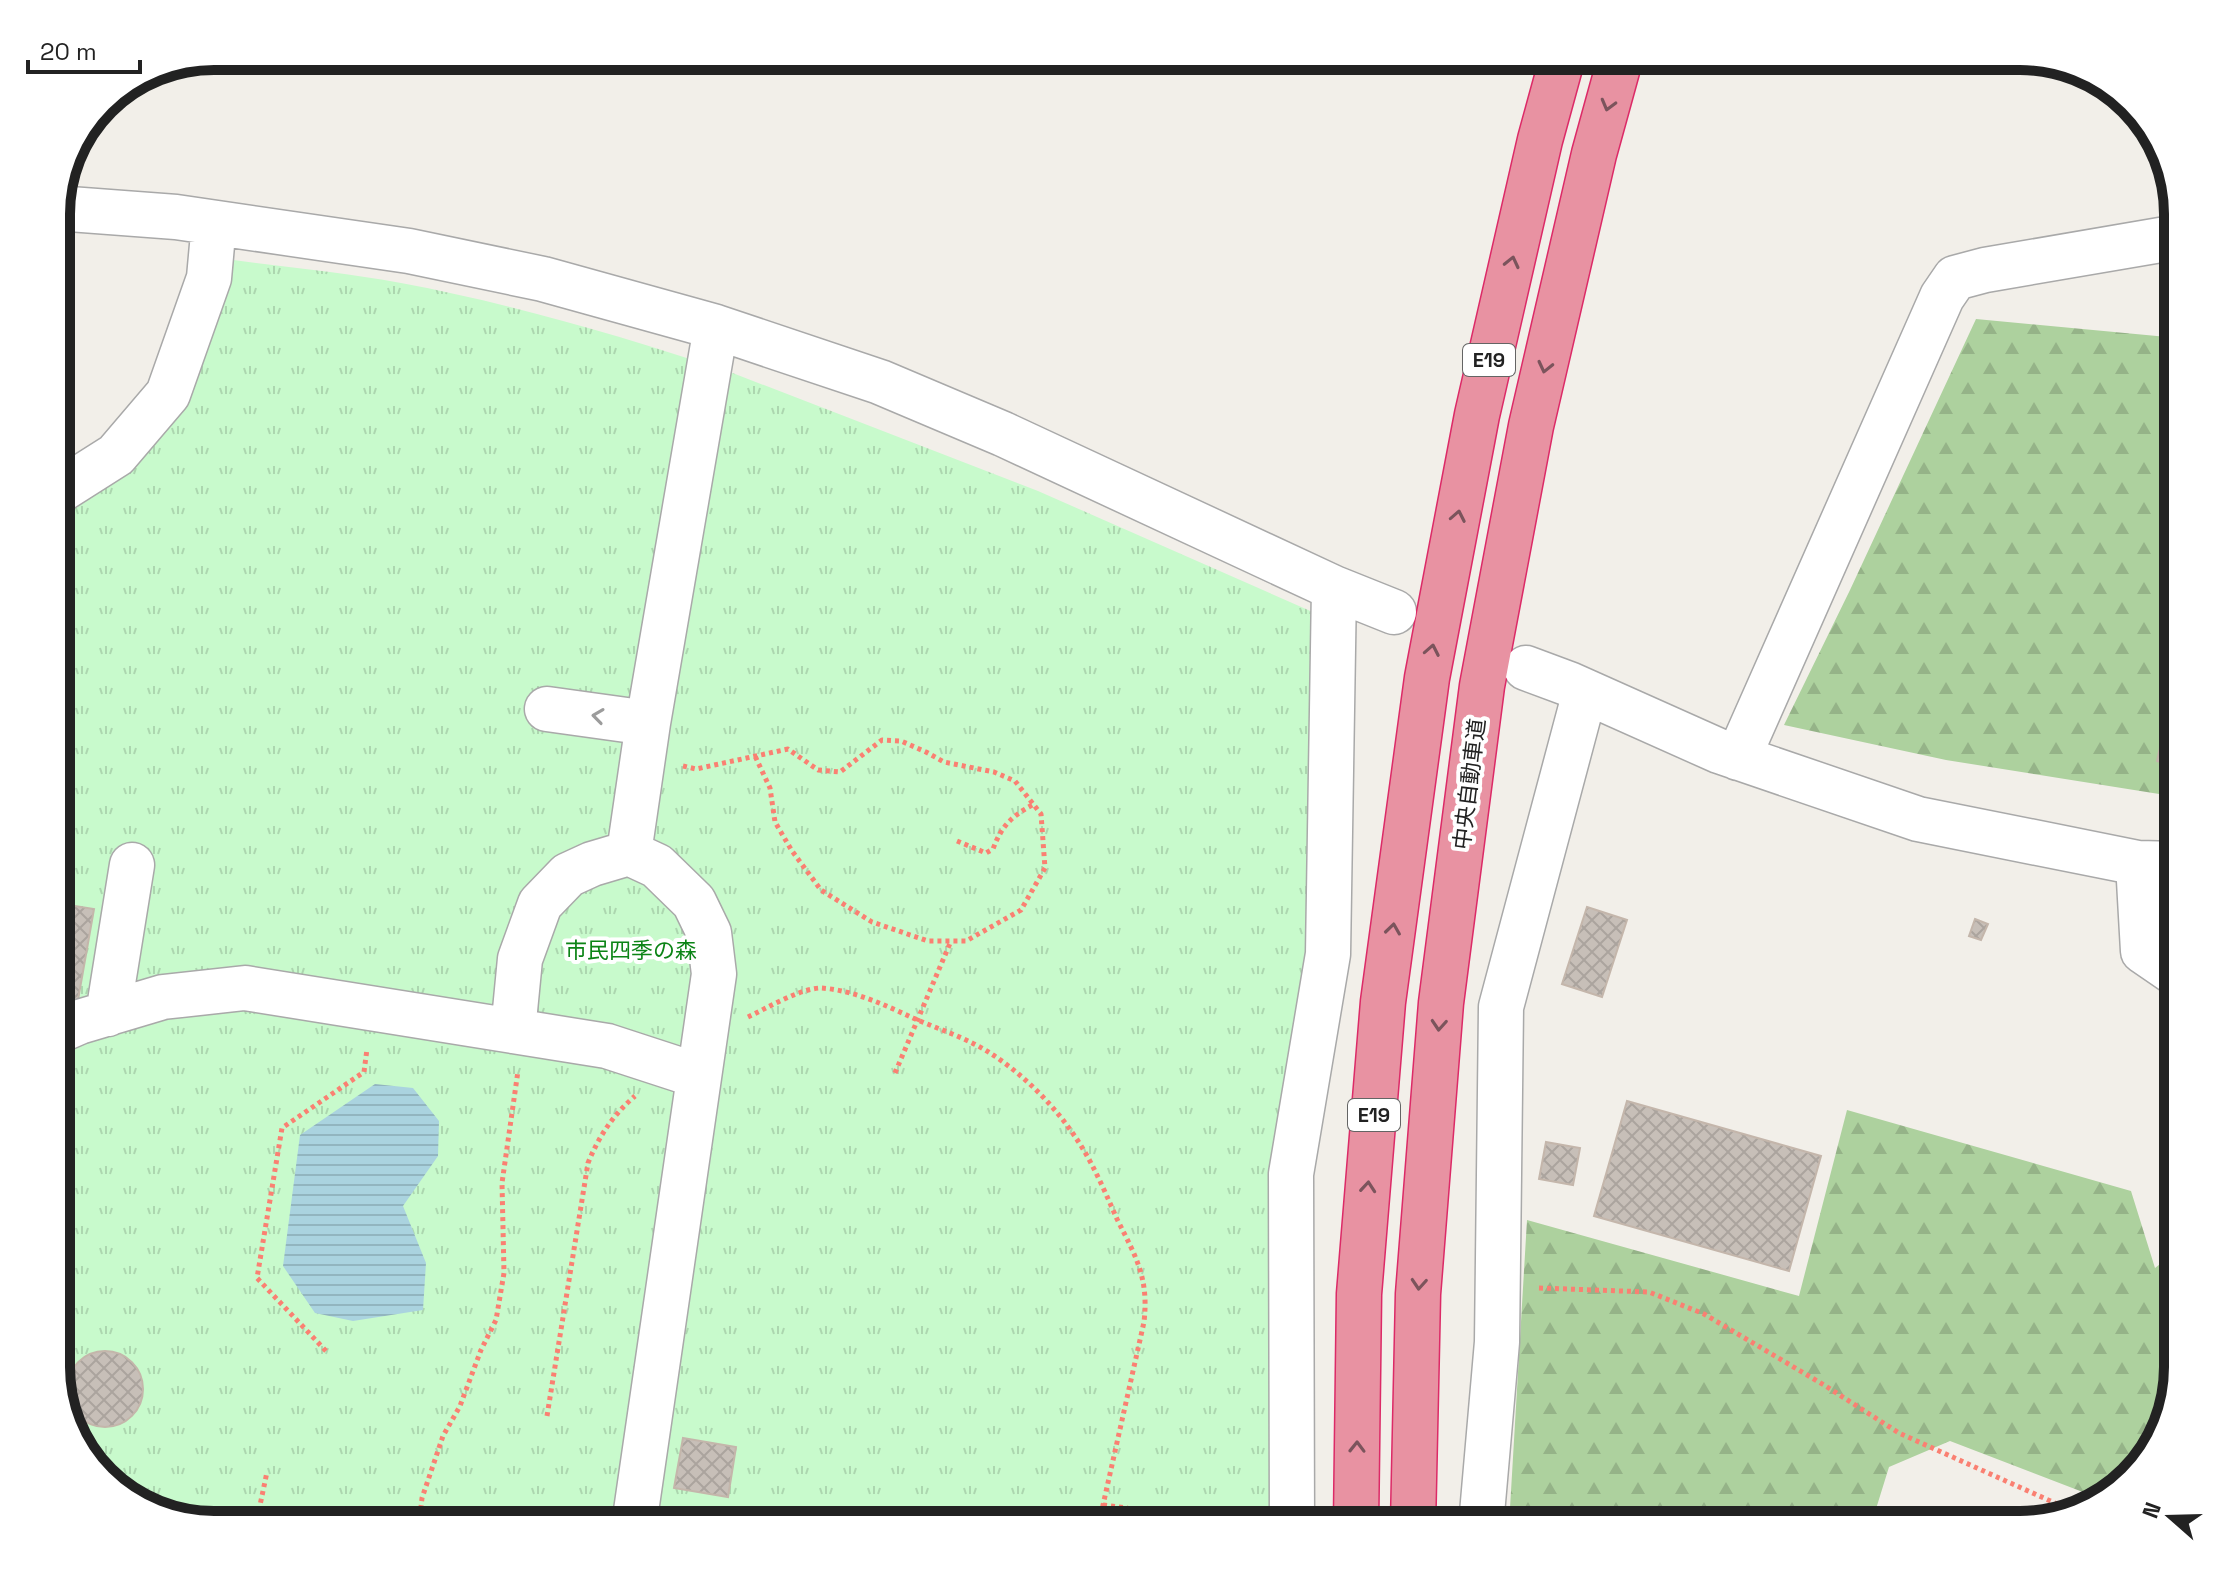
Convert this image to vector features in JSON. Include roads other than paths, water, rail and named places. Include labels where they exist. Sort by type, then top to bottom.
[{"type":"highway","name":"E19","points":[[1356,1511],[1359,1294],[1383,1002],[1427,678],[1477,415],[1540,140],[1559,70]]},
{"type":"highway","name":"中央自動車道","points":[[1413,1511],[1418,1294],[1441,1003],[1482,686],[1531,426],[1594,154],[1617,70]]},
{"type":"street","points":[[70,209],[176,217],[409,251],[543,279],[716,327],[880,382],[1334,588],[1394,612]]},
{"type":"street","points":[[70,484],[116,455],[168,394],[209,278],[214,223]]},
{"type":"street","points":[[1738,758],[1942,297],[1955,278],[1985,270],[2164,239]]},
{"type":"street","points":[[629,853],[716,327]]},
{"type":"street","points":[[1292,1511],[1291,1174],[1328,954],[1334,588]]},
{"type":"street","points":[[1526,668],[1719,751],[1918,819],[2158,863],[2143,951],[2164,965]]},
{"type":"street","points":[[1482,1511],[1497,1342],[1501,1007],[1585,692]]},
{"type":"street","points":[[547,709],[646,739]]},
{"type":"street","points":[[518,1032],[520,959],[540,904],[568,875],[629,853],[657,866],[694,902],[709,933],[714,974],[689,1060],[636,1511]]},
{"type":"street","points":[[108,1014],[132,865]]},
{"type":"street","points":[[70,1026],[163,997],[245,988],[689,1060]]},
{"type":"water","points":[[375,1084],[413,1088],[439,1121],[438,1156],[403,1206],[426,1263],[423,1310],[353,1321],[315,1313],[283,1266],[300,1135]]},
{"type":"park label","name":"市民四季の森","points":[[631,950]]}]
